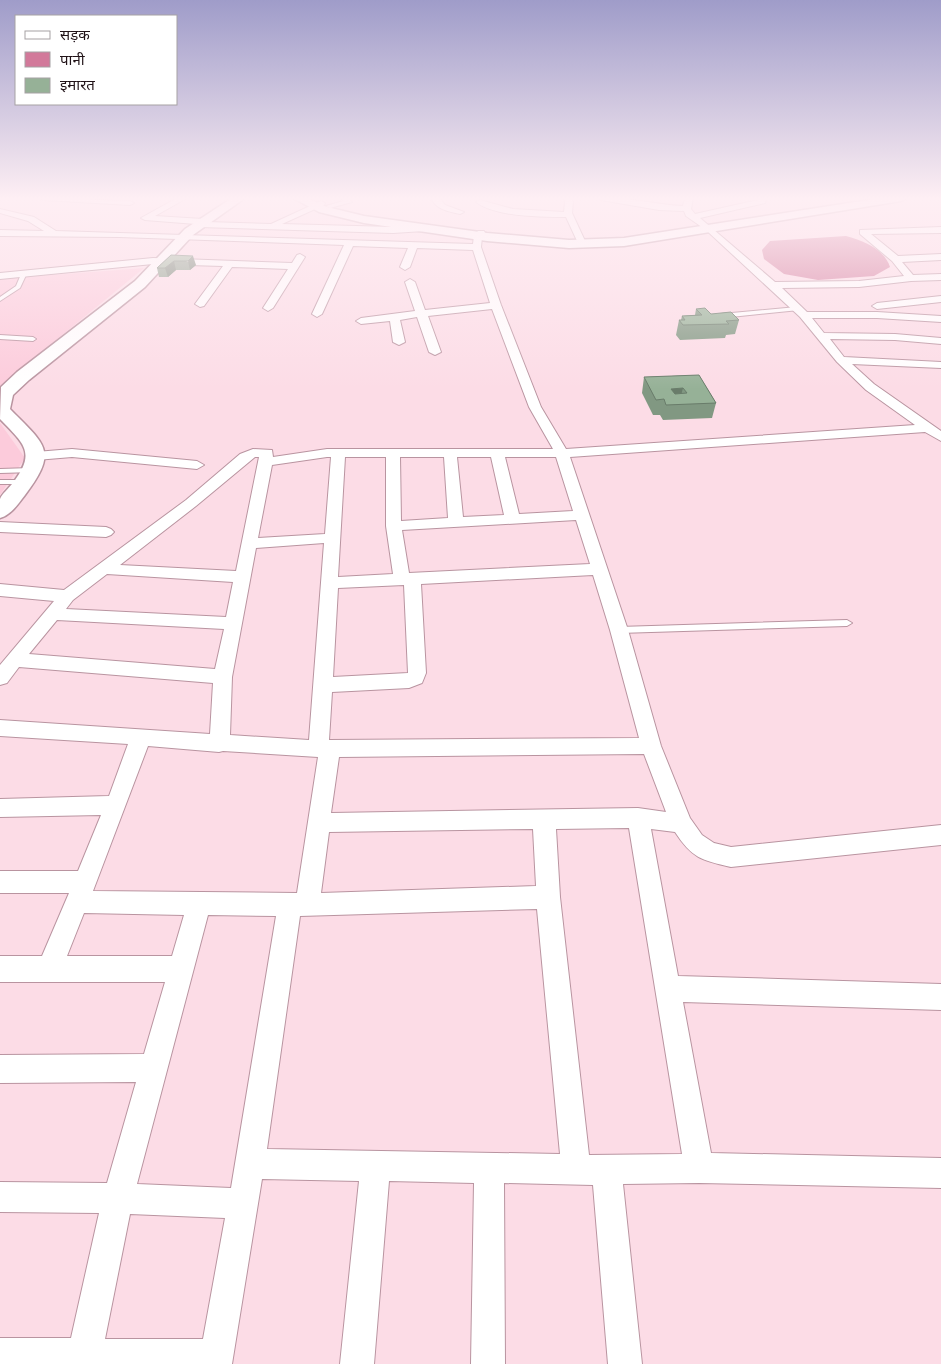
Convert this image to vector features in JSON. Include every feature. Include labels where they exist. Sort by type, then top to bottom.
[{"type":"street","points":[[0,276],[155,262]]},
{"type":"street","points":[[0,512],[30,469],[32,445],[2,414],[0,403],[5,392],[140,284],[161,262]]},
{"type":"street","points":[[177,262],[229,264],[238,262]]},
{"type":"street","points":[[286,262],[294,266]]},
{"type":"street","points":[[268,308],[297,262]]},
{"type":"street","points":[[317,314],[340,262]]},
{"type":"street","points":[[405,267],[407,262]]},
{"type":"street","points":[[485,262],[496,305],[535,407],[562,453],[619,630],[652,746],[681,823],[694,842],[710,852],[730,857],[941,835]]},
{"type":"street","points":[[746,262],[800,312],[841,360],[870,387],[941,438]]},
{"type":"street","points":[[898,262],[911,278]]},
{"type":"street","points":[[200,304],[229,264]]},
{"type":"street","points":[[868,299],[911,278],[941,277]]},
{"type":"street","points":[[928,278],[940,292]]},
{"type":"street","points":[[410,282],[435,352]]},
{"type":"street","points":[[773,285],[868,299],[941,319]]},
{"type":"street","points":[[800,312],[868,299],[940,292]]},
{"type":"street","points":[[361,321],[496,305]]},
{"type":"street","points":[[394,316],[399,342]]},
{"type":"street","points":[[820,336],[895,337],[941,341]]},
{"type":"street","points":[[841,360],[941,365]]},
{"type":"street","points":[[264,462],[311,454],[338,453],[562,453],[926,428]]},
{"type":"street","points":[[30,469],[72,453],[197,465]]},
{"type":"street","points":[[6,670],[67,596],[191,504],[246,457],[253,453],[267,453],[223,677],[219,744]]},
{"type":"street","points":[[0,1354],[216,1360],[298,905],[318,823],[324,749],[324,685],[331,538],[338,453]]},
{"type":"street","points":[[324,685],[409,681],[415,678],[417,673],[407,579],[394,526],[393,453]]},
{"type":"street","points":[[450,453],[456,522]]},
{"type":"street","points":[[497,454],[512,518]]},
{"type":"street","points":[[394,526],[581,515]]},
{"type":"street","points":[[0,527],[106,532]]},
{"type":"street","points":[[250,544],[331,538]]},
{"type":"street","points":[[105,569],[242,578]]},
{"type":"street","points":[[329,583],[598,569]]},
{"type":"street","points":[[0,590],[67,596]]},
{"type":"street","points":[[53,614],[233,623]]},
{"type":"street","points":[[6,670],[223,677]]},
{"type":"street","points":[[0,728],[219,744],[324,749],[652,746]]},
{"type":"street","points":[[50,968],[116,805],[141,737]]},
{"type":"street","points":[[0,808],[116,805]]},
{"type":"street","points":[[318,823],[638,818],[681,823]]},
{"type":"street","points":[[638,818],[670,989],[699,1168]]},
{"type":"street","points":[[544,819],[548,897],[576,1169]]},
{"type":"street","points":[[0,882],[199,904],[298,905],[548,897]]},
{"type":"street","points":[[84,1356],[118,1198],[199,904]]},
{"type":"street","points":[[0,969],[181,969]]},
{"type":"street","points":[[670,989],[941,997]]},
{"type":"street","points":[[0,1069],[154,1068]]},
{"type":"street","points":[[250,1164],[607,1170],[699,1168],[941,1173]]},
{"type":"street","points":[[357,1364],[375,1166]]},
{"type":"street","points":[[488,1364],[489,1168]]},
{"type":"street","points":[[607,1170],[626,1364]]},
{"type":"street","points":[[0,1197],[118,1198],[243,1204]]},
{"type":"lane","points":[[0,299],[18,288],[24,274]]},
{"type":"lane","points":[[718,316],[800,312]]},
{"type":"lane","points":[[0,337],[33,339]]},
{"type":"lane","points":[[0,471],[30,469]]},
{"type":"lane","points":[[0,482],[30,469]]},
{"type":"lane","points":[[619,630],[847,623]]},
{"type":"shaded area","points":[[144,268],[0,386],[0,279]]},
{"type":"shaded area","points":[[0,423],[25,458],[0,495]]},
{"type":"water","points":[[768,262],[887,262],[890,267],[874,276],[818,280],[784,274]]},
{"type":"building","points":[[164,262],[173,262],[165,268],[157,268]]},
{"type":"building","points":[[705,308],[711,314],[731,312],[739,320],[726,321],[729,324],[683,325],[679,320],[685,320],[682,316],[702,315],[696,309]]},
{"type":"building","points":[[699,375],[716,403],[666,405],[664,399],[656,400],[644,377]],"holes":[[[683,388],[687,393],[675,394],[671,389]]]}]
